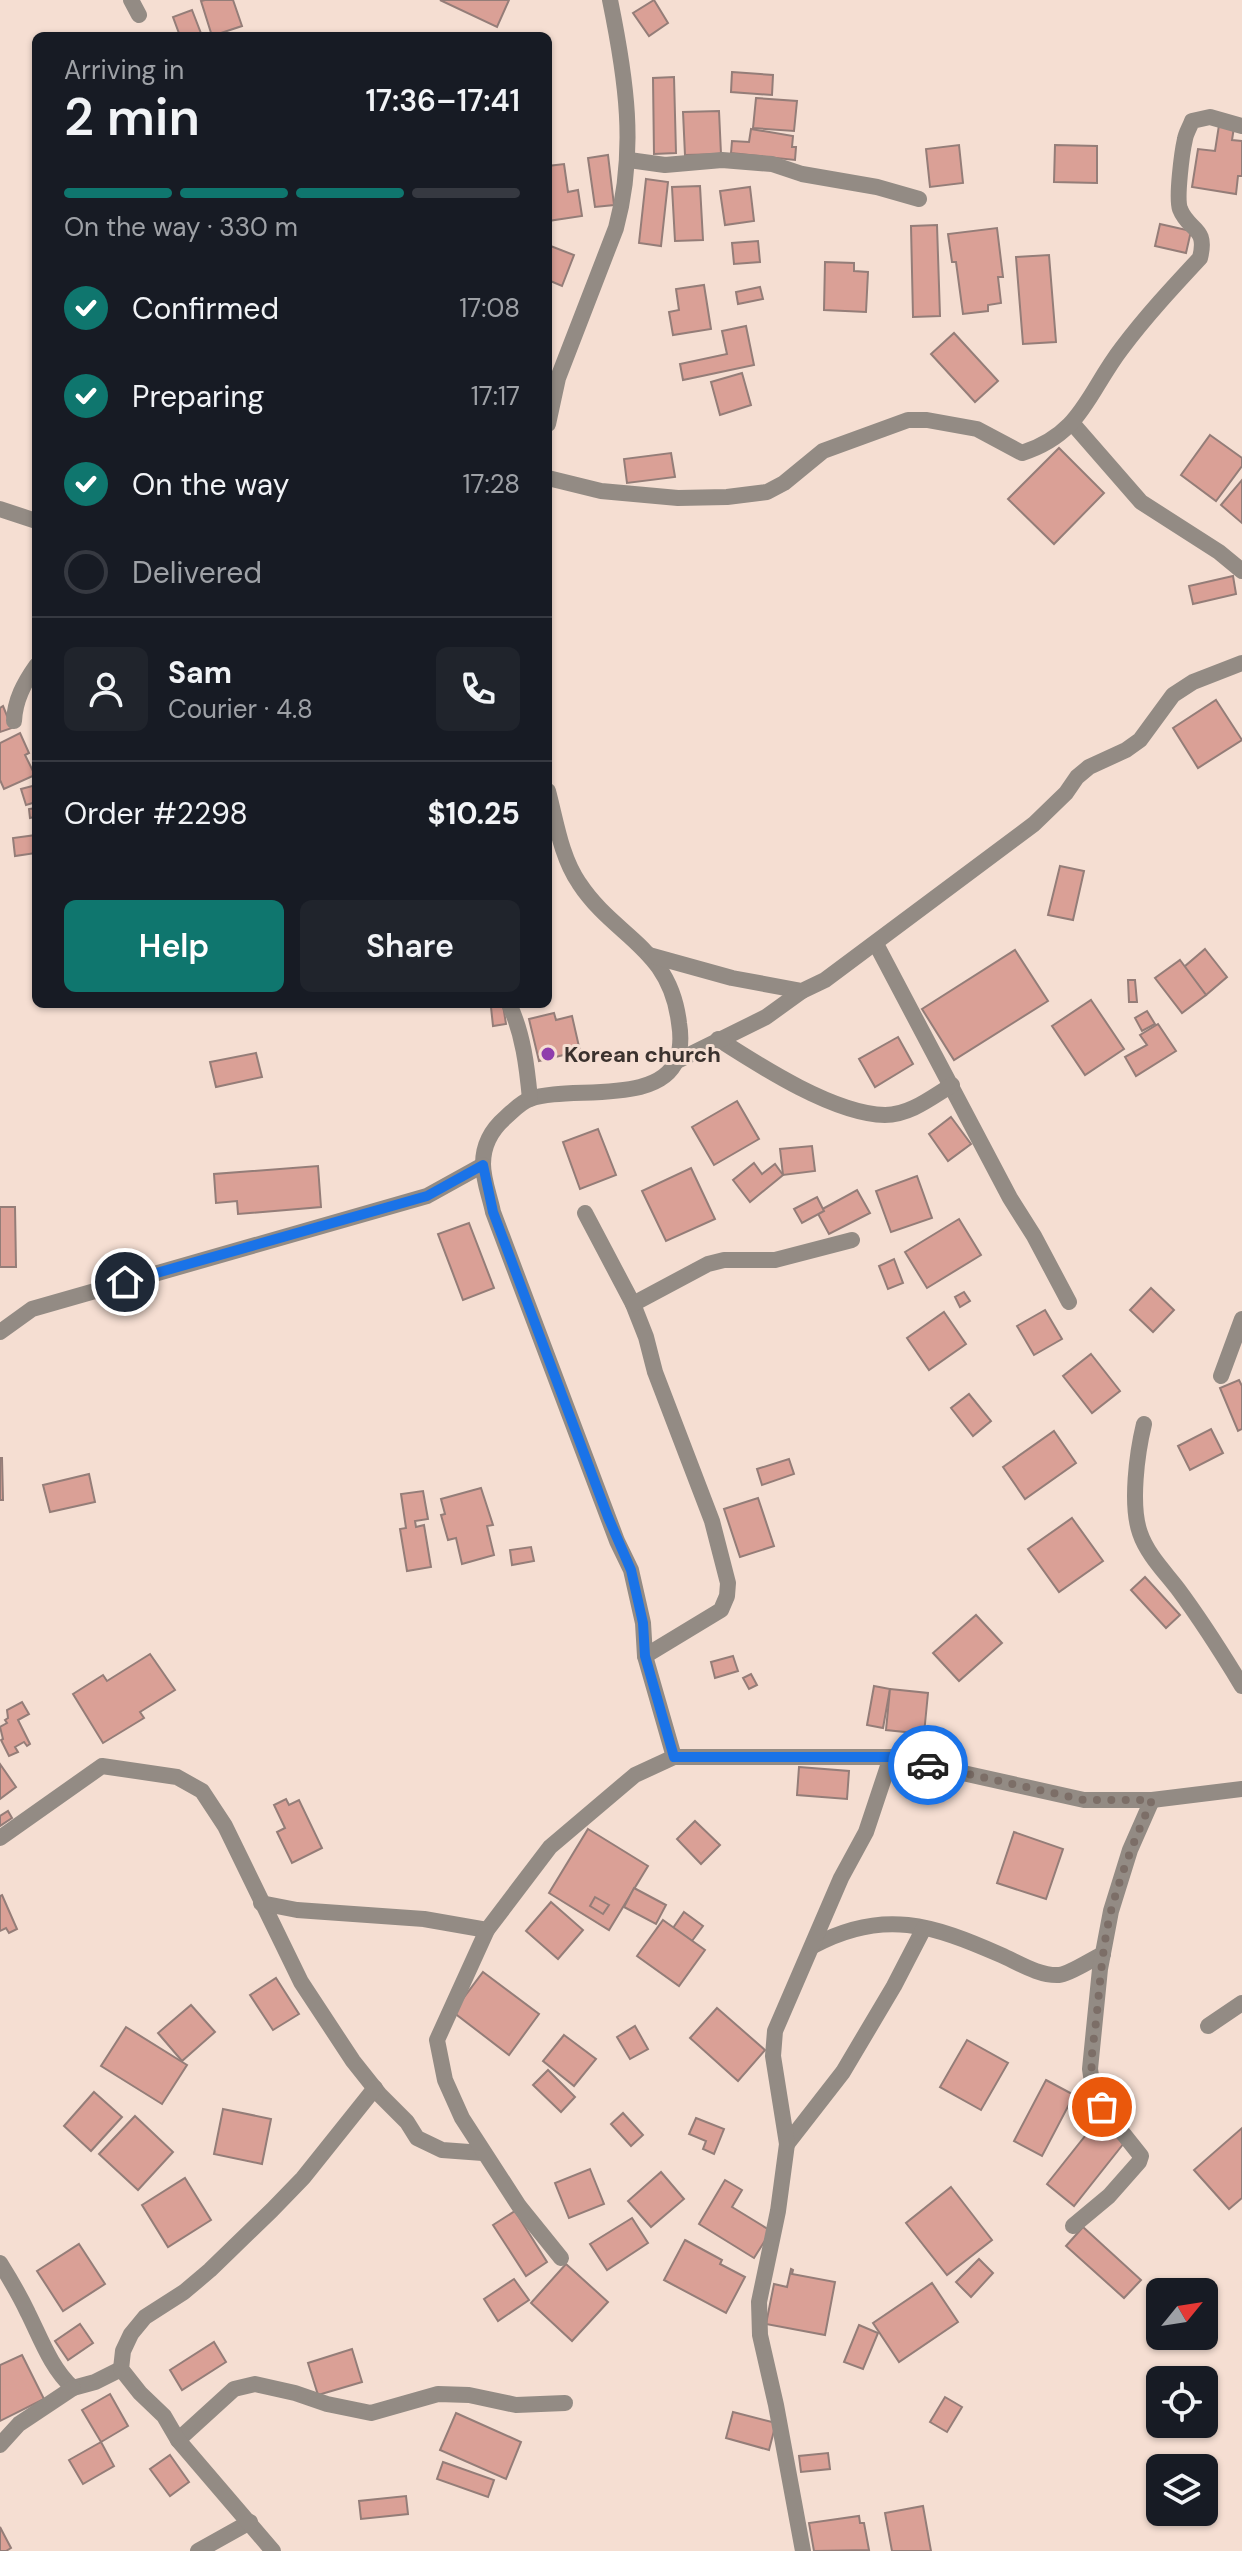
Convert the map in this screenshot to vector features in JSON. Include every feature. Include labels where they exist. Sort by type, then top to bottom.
[{"type":"street","points":[[554,376],[616,228],[623,203],[629,160],[624,74],[610,0]]},
{"type":"street","points":[[552,479],[601,491],[678,498],[767,492],[784,483],[823,451],[908,420],[927,420],[977,429],[1022,453],[1041,447],[1073,424],[1120,350],[1200,258],[1203,244],[1199,230],[1178,206],[1185,138],[1192,121],[1210,117],[1242,126]]},
{"type":"street","points":[[629,160],[665,165],[722,160],[772,164],[802,174],[877,187],[919,199]]},
{"type":"street","points":[[1073,424],[1141,502],[1219,552],[1242,571]]},
{"type":"street","points":[[0,509],[32,520]]},
{"type":"street","points":[[674,1757],[645,1656],[643,1623],[631,1570],[606,1512],[493,1212],[483,1165],[493,1127],[530,1099],[571,1093],[625,1091],[649,1084],[677,1061],[766,1017],[876,944],[1034,824],[1089,767],[1140,740],[1173,695],[1193,682],[1242,663]]},
{"type":"street","points":[[14,721],[20,693],[32,673]]},
{"type":"street","points":[[552,805],[569,865],[579,884],[665,973],[678,1010],[681,1037],[677,1061]]},
{"type":"street","points":[[876,944],[1010,1198],[1069,1302]]},
{"type":"street","points":[[649,955],[732,978],[802,991]]},
{"type":"street","points":[[511,1008],[527,1069],[530,1099]]},
{"type":"street","points":[[718,1039],[774,1075],[828,1100],[863,1111],[887,1115],[910,1110],[952,1085]]},
{"type":"street","points":[[0,1332],[32,1309],[427,1196],[483,1165]]},
{"type":"street","points":[[585,1213],[633,1304],[646,1337],[655,1372],[712,1521],[728,1583],[721,1610],[645,1656]]},
{"type":"street","points":[[633,1304],[708,1264],[732,1259],[775,1260],[852,1240]]},
{"type":"street","points":[[1221,1376],[1242,1319]]},
{"type":"street","points":[[1144,1424],[1136,1454],[1135,1494],[1139,1532],[1149,1552],[1179,1591],[1242,1686]]},
{"type":"street","points":[[561,2258],[519,2206],[462,2118],[445,2080],[437,2040],[487,1930],[550,1847],[635,1775],[674,1757],[891,1757],[1084,1800],[1152,1800],[1242,1789]]},
{"type":"street","points":[[803,2551],[760,2335],[759,2302],[778,2211],[787,2144],[773,2056],[775,2031],[841,1878],[866,1832],[891,1757]]},
{"type":"street","points":[[0,1838],[102,1766],[177,1777],[202,1791],[225,1826],[301,1982],[375,2088],[407,2122],[417,2138],[442,2150],[483,2153]]},
{"type":"street","points":[[1073,2226],[1109,2196],[1141,2156],[1102,2107],[1093,2089],[1090,2069],[1111,1911],[1130,1850],[1152,1800]]},
{"type":"street","points":[[261,1903],[297,1910],[424,1919],[487,1930]]},
{"type":"street","points":[[813,1946],[839,1932],[863,1926],[903,1923],[959,1936],[1044,1974],[1063,1975],[1103,1954]]},
{"type":"street","points":[[787,2144],[843,2072],[924,1928]]},
{"type":"street","points":[[1208,2026],[1242,2003]]},
{"type":"street","points":[[273,2551],[178,2440],[164,2416],[121,2369],[123,2351],[131,2334],[145,2317],[184,2292],[210,2270],[303,2178],[375,2088]]},
{"type":"street","points":[[0,2263],[42,2344],[73,2388]]},
{"type":"street","points":[[0,2445],[19,2424],[73,2388],[95,2382],[121,2369]]},
{"type":"street","points":[[178,2440],[234,2389],[255,2384],[371,2413],[438,2394],[469,2395],[516,2405],[565,2403]]},
{"type":"street","points":[[198,2551],[250,2522]]},
{"type":"building","points":[[233,0],[242,26],[224,32],[211,32],[201,1]]},
{"type":"building","points":[[440,0],[509,0],[497,27]]},
{"type":"building","points":[[654,0],[668,23],[649,36],[633,13]]},
{"type":"building","points":[[192,10],[200,32],[179,32],[173,17]]},
{"type":"building","points":[[732,72],[773,75],[772,95],[731,92]]},
{"type":"building","points":[[674,77],[676,153],[654,154],[653,78]]},
{"type":"building","points":[[756,98],[797,101],[794,131],[753,128]]},
{"type":"building","points":[[719,111],[721,154],[685,155],[683,112]]},
{"type":"building","points":[[1219,125],[1234,127],[1232,140],[1242,141],[1242,176],[1238,176],[1236,194],[1192,187],[1198,149],[1215,151]]},
{"type":"building","points":[[751,129],[793,136],[795,160],[731,153],[732,141],[749,142]]},
{"type":"building","points":[[959,145],[963,183],[930,187],[926,149]]},
{"type":"building","points":[[1055,145],[1097,146],[1097,183],[1054,182]]},
{"type":"building","points":[[608,155],[614,205],[595,207],[588,158]]},
{"type":"building","points":[[564,164],[568,192],[578,190],[582,216],[552,220],[552,166]]},
{"type":"building","points":[[646,179],[668,182],[661,246],[639,243]]},
{"type":"building","points":[[700,186],[703,240],[675,241],[672,187]]},
{"type":"building","points":[[750,187],[754,221],[725,225],[720,191]]},
{"type":"building","points":[[1160,224],[1191,231],[1186,253],[1155,246]]},
{"type":"building","points":[[937,225],[940,316],[913,317],[911,226]]},
{"type":"building","points":[[997,228],[1003,277],[998,277],[1001,303],[988,305],[988,311],[963,314],[956,262],[952,262],[948,234]]},
{"type":"building","points":[[758,241],[760,262],[734,264],[732,243]]},
{"type":"building","points":[[552,247],[574,255],[562,286],[552,282]]},
{"type":"building","points":[[1049,255],[1056,342],[1023,344],[1016,257]]},
{"type":"building","points":[[825,262],[854,263],[854,271],[868,272],[866,312],[824,310]]},
{"type":"building","points":[[704,285],[711,329],[673,335],[669,312],[679,310],[676,289]]},
{"type":"building","points":[[760,287],[763,299],[738,304],[736,292]]},
{"type":"building","points":[[746,326],[754,365],[683,380],[680,364],[727,354],[722,331]]},
{"type":"building","points":[[954,333],[998,381],[975,402],[931,354]]},
{"type":"building","points":[[742,373],[751,405],[720,415],[711,382]]},
{"type":"building","points":[[1210,435],[1242,458],[1242,466],[1216,501],[1181,475]]},
{"type":"building","points":[[1059,448],[1104,493],[1054,544],[1008,499]]},
{"type":"building","points":[[671,453],[675,477],[627,483],[624,459]]},
{"type":"building","points":[[1242,480],[1242,523],[1221,505]]},
{"type":"building","points":[[1233,576],[1236,594],[1193,604],[1189,586]]},
{"type":"building","points":[[1216,700],[1242,740],[1198,768],[1173,728]]},
{"type":"building","points":[[3,706],[12,728],[0,732],[0,708]]},
{"type":"building","points":[[20,733],[29,753],[25,755],[32,776],[4,789],[0,780],[0,743]]},
{"type":"building","points":[[32,786],[32,803],[26,805],[21,789]]},
{"type":"building","points":[[32,836],[32,854],[15,856],[13,838]]},
{"type":"building","points":[[1060,866],[1084,871],[1073,920],[1048,915]]},
{"type":"building","points":[[1205,949],[1227,977],[1206,995],[1184,967]]},
{"type":"building","points":[[1015,950],[1048,1001],[954,1060],[922,1009]]},
{"type":"building","points":[[1180,960],[1206,995],[1182,1013],[1155,978]]},
{"type":"building","points":[[1128,980],[1135,980],[1137,1002],[1129,1002]]},
{"type":"building","points":[[1091,1000],[1124,1049],[1085,1075],[1052,1026]]},
{"type":"building","points":[[491,1008],[503,1008],[506,1024],[493,1026]]},
{"type":"building","points":[[1147,1011],[1155,1024],[1142,1031],[1135,1018]]},
{"type":"building","name":"Korean church","points":[[554,1013],[556,1020],[572,1016],[580,1051],[539,1061],[529,1019]]},
{"type":"building","points":[[1158,1024],[1176,1051],[1136,1076],[1125,1057],[1147,1045],[1140,1035]]},
{"type":"building","points":[[898,1037],[913,1064],[875,1087],[859,1059]]},
{"type":"building","points":[[256,1053],[262,1077],[216,1087],[210,1062]]},
{"type":"building","points":[[737,1101],[759,1139],[714,1165],[692,1127]]},
{"type":"building","points":[[951,1117],[971,1144],[948,1161],[929,1134]]},
{"type":"building","points":[[598,1129],[616,1175],[580,1189],[563,1142]]},
{"type":"building","points":[[812,1146],[815,1171],[783,1175],[780,1149]]},
{"type":"building","points":[[754,1163],[762,1174],[775,1164],[783,1175],[750,1202],[733,1180]]},
{"type":"building","points":[[318,1166],[321,1207],[238,1214],[237,1201],[216,1203],[214,1174]]},
{"type":"building","points":[[691,1168],[715,1219],[666,1241],[642,1191]]},
{"type":"building","points":[[917,1176],[932,1218],[891,1232],[876,1191]]},
{"type":"building","points":[[857,1190],[870,1213],[829,1234],[817,1212]]},
{"type":"building","points":[[817,1197],[824,1211],[802,1223],[794,1209]]},
{"type":"building","points":[[0,1207],[15,1207],[16,1267],[0,1267]]},
{"type":"building","points":[[959,1219],[981,1255],[927,1288],[905,1252]]},
{"type":"building","points":[[469,1223],[494,1288],[463,1300],[438,1234]]},
{"type":"building","points":[[894,1259],[903,1283],[888,1289],[879,1266]]},
{"type":"building","points":[[1151,1288],[1174,1310],[1153,1332],[1130,1310]]},
{"type":"building","points":[[964,1292],[970,1301],[960,1307],[955,1297]]},
{"type":"building","points":[[1045,1310],[1062,1339],[1034,1355],[1017,1326]]},
{"type":"building","points":[[944,1312],[966,1344],[929,1370],[907,1338]]},
{"type":"building","points":[[1091,1354],[1120,1391],[1092,1413],[1063,1376]]},
{"type":"building","points":[[1239,1380],[1242,1386],[1242,1429],[1238,1431],[1220,1388]]},
{"type":"building","points":[[969,1394],[991,1421],[973,1436],[951,1408]]},
{"type":"building","points":[[1211,1429],[1223,1453],[1190,1470],[1178,1446]]},
{"type":"building","points":[[1054,1431],[1076,1463],[1025,1499],[1003,1467]]},
{"type":"building","points":[[2,1458],[3,1500],[0,1500]]},
{"type":"building","points":[[789,1459],[794,1474],[762,1485],[757,1469]]},
{"type":"building","points":[[89,1474],[95,1502],[50,1512],[43,1485]]},
{"type":"building","points":[[481,1488],[493,1525],[487,1526],[494,1555],[462,1564],[456,1538],[448,1540],[441,1515],[445,1514],[441,1499]]},
{"type":"building","points":[[423,1491],[428,1519],[415,1521],[416,1527],[424,1525],[431,1567],[407,1571],[400,1529],[406,1528],[401,1494]]},
{"type":"building","points":[[758,1498],[774,1546],[740,1557],[724,1509]]},
{"type":"building","points":[[1072,1518],[1103,1561],[1059,1592],[1028,1549]]},
{"type":"building","points":[[531,1547],[534,1561],[512,1565],[510,1550]]},
{"type":"building","points":[[1145,1577],[1180,1615],[1166,1628],[1131,1590]]},
{"type":"building","points":[[976,1615],[1002,1643],[959,1681],[933,1653]]},
{"type":"building","points":[[150,1654],[175,1690],[140,1712],[144,1718],[103,1743],[73,1694],[103,1675],[107,1681]]},
{"type":"building","points":[[733,1656],[738,1671],[715,1678],[711,1662]]},
{"type":"building","points":[[751,1674],[757,1685],[749,1689],[743,1678]]},
{"type":"building","points":[[874,1686],[890,1689],[883,1728],[867,1725]]},
{"type":"building","points":[[890,1689],[928,1693],[924,1734],[886,1730]]},
{"type":"building","points":[[22,1702],[29,1714],[18,1720],[30,1744],[27,1746],[24,1742],[15,1747],[18,1752],[9,1756],[1,1740],[0,1727],[7,1723],[7,1710]]},
{"type":"building","points":[[0,1764],[16,1787],[0,1799]]},
{"type":"building","points":[[799,1767],[849,1771],[847,1799],[797,1795]]},
{"type":"building","points":[[286,1799],[289,1805],[299,1800],[322,1848],[292,1863],[277,1832],[285,1828],[274,1805]]},
{"type":"building","points":[[8,1811],[12,1818],[0,1826],[0,1816]]},
{"type":"building","points":[[695,1821],[720,1845],[701,1864],[677,1839]]},
{"type":"building","points":[[588,1829],[648,1866],[609,1930],[549,1893]]},
{"type":"building","points":[[1014,1832],[1063,1849],[1046,1899],[997,1883]]},
{"type":"building","points":[[634,1888],[666,1905],[656,1924],[624,1907]]},
{"type":"building","points":[[2,1895],[17,1929],[9,1933],[6,1928],[0,1931]]},
{"type":"building","points":[[595,1897],[609,1905],[603,1914],[590,1906]]},
{"type":"building","points":[[551,1902],[583,1930],[558,1959],[526,1931]]},
{"type":"building","points":[[684,1912],[703,1926],[692,1941],[673,1928]]},
{"type":"building","points":[[663,1920],[705,1950],[679,1986],[637,1956]]},
{"type":"building","points":[[483,1972],[539,2014],[509,2055],[453,2012]]},
{"type":"building","points":[[276,1978],[299,2014],[273,2030],[250,1995]]},
{"type":"building","points":[[191,2005],[215,2032],[182,2061],[158,2033]]},
{"type":"building","points":[[717,2008],[765,2050],[738,2081],[690,2038]]},
{"type":"building","points":[[635,2026],[648,2049],[630,2059],[617,2037]]},
{"type":"building","points":[[126,2027],[187,2065],[162,2104],[101,2066]]},
{"type":"building","points":[[564,2035],[596,2059],[574,2086],[543,2061]]},
{"type":"building","points":[[967,2040],[1008,2063],[981,2110],[940,2087]]},
{"type":"building","points":[[548,2070],[575,2097],[561,2112],[533,2085]]},
{"type":"building","points":[[1046,2080],[1074,2095],[1042,2156],[1014,2141]]},
{"type":"building","points":[[94,2092],[122,2117],[91,2151],[64,2126]]},
{"type":"building","points":[[223,2109],[271,2119],[262,2164],[214,2154]]},
{"type":"building","points":[[623,2113],[643,2135],[631,2146],[611,2124]]},
{"type":"building","points":[[135,2116],[173,2152],[138,2190],[99,2154]]},
{"type":"building","points":[[696,2118],[724,2129],[714,2154],[703,2149],[706,2141],[689,2134]]},
{"type":"building","points":[[1097,2121],[1124,2143],[1074,2206],[1047,2184]]},
{"type":"building","points":[[1242,2128],[1242,2198],[1229,2209],[1194,2170]]},
{"type":"building","points":[[590,2169],[604,2204],[569,2218],[555,2183]]},
{"type":"building","points":[[661,2172],[684,2199],[651,2227],[628,2201]]},
{"type":"building","points":[[185,2178],[211,2220],[168,2247],[142,2205]]},
{"type":"building","points":[[725,2180],[742,2190],[732,2207],[771,2231],[754,2258],[699,2224]]},
{"type":"building","points":[[951,2187],[992,2240],[947,2275],[906,2223]]},
{"type":"building","points":[[515,2211],[547,2262],[526,2276],[493,2225]]},
{"type":"building","points":[[632,2218],[648,2243],[607,2270],[590,2244]]},
{"type":"building","points":[[1083,2227],[1141,2280],[1124,2298],[1066,2246]]},
{"type":"building","points":[[685,2240],[745,2277],[726,2313],[664,2280]]},
{"type":"building","points":[[79,2244],[105,2284],[63,2311],[37,2271]]},
{"type":"building","points":[[979,2259],[993,2273],[971,2297],[956,2282]]},
{"type":"building","points":[[566,2264],[608,2302],[572,2341],[531,2303]]},
{"type":"building","points":[[791,2269],[792,2274],[835,2282],[825,2335],[766,2324],[774,2284],[787,2287]]},
{"type":"building","points":[[514,2279],[529,2300],[498,2321],[484,2299]]},
{"type":"building","points":[[932,2283],[958,2322],[899,2362],[873,2323]]},
{"type":"building","points":[[80,2324],[93,2343],[68,2360],[55,2341]]},
{"type":"building","points":[[859,2325],[878,2333],[863,2369],[844,2362]]},
{"type":"building","points":[[214,2342],[226,2362],[182,2390],[170,2370]]},
{"type":"building","points":[[352,2349],[362,2382],[318,2395],[308,2363]]},
{"type":"building","points":[[22,2355],[44,2399],[0,2421],[0,2365]]},
{"type":"building","points":[[110,2394],[128,2426],[101,2442],[82,2410]]},
{"type":"building","points":[[945,2397],[962,2407],[947,2432],[930,2422]]},
{"type":"building","points":[[733,2412],[776,2423],[769,2450],[726,2438]]},
{"type":"building","points":[[456,2413],[521,2442],[506,2479],[440,2450]]},
{"type":"building","points":[[101,2442],[114,2466],[83,2484],[69,2460]]},
{"type":"building","points":[[828,2453],[830,2469],[801,2472],[799,2456]]},
{"type":"building","points":[[170,2455],[189,2482],[170,2496],[150,2469]]},
{"type":"building","points":[[443,2462],[494,2480],[488,2497],[437,2479]]},
{"type":"building","points":[[406,2496],[408,2514],[361,2519],[359,2501]]},
{"type":"building","points":[[923,2506],[931,2551],[892,2551],[885,2513]]},
{"type":"building","points":[[859,2516],[860,2523],[864,2523],[869,2550],[814,2551],[809,2523]]},
{"type":"building","points":[[0,2527],[11,2548],[6,2551],[0,2551]]},
{"type":"way so far","points":[[928,1765],[1084,1800],[1152,1800],[1130,1850],[1111,1911],[1100,1969],[1090,2069],[1093,2089],[1102,2107]]},
{"type":"place","name":"Korean church","points":[[548,1054]]},
{"type":"route","points":[[125,1282],[427,1196],[483,1165],[493,1212],[617,1541],[631,1570],[643,1623],[645,1656],[674,1757],[891,1757],[928,1765]]}]
